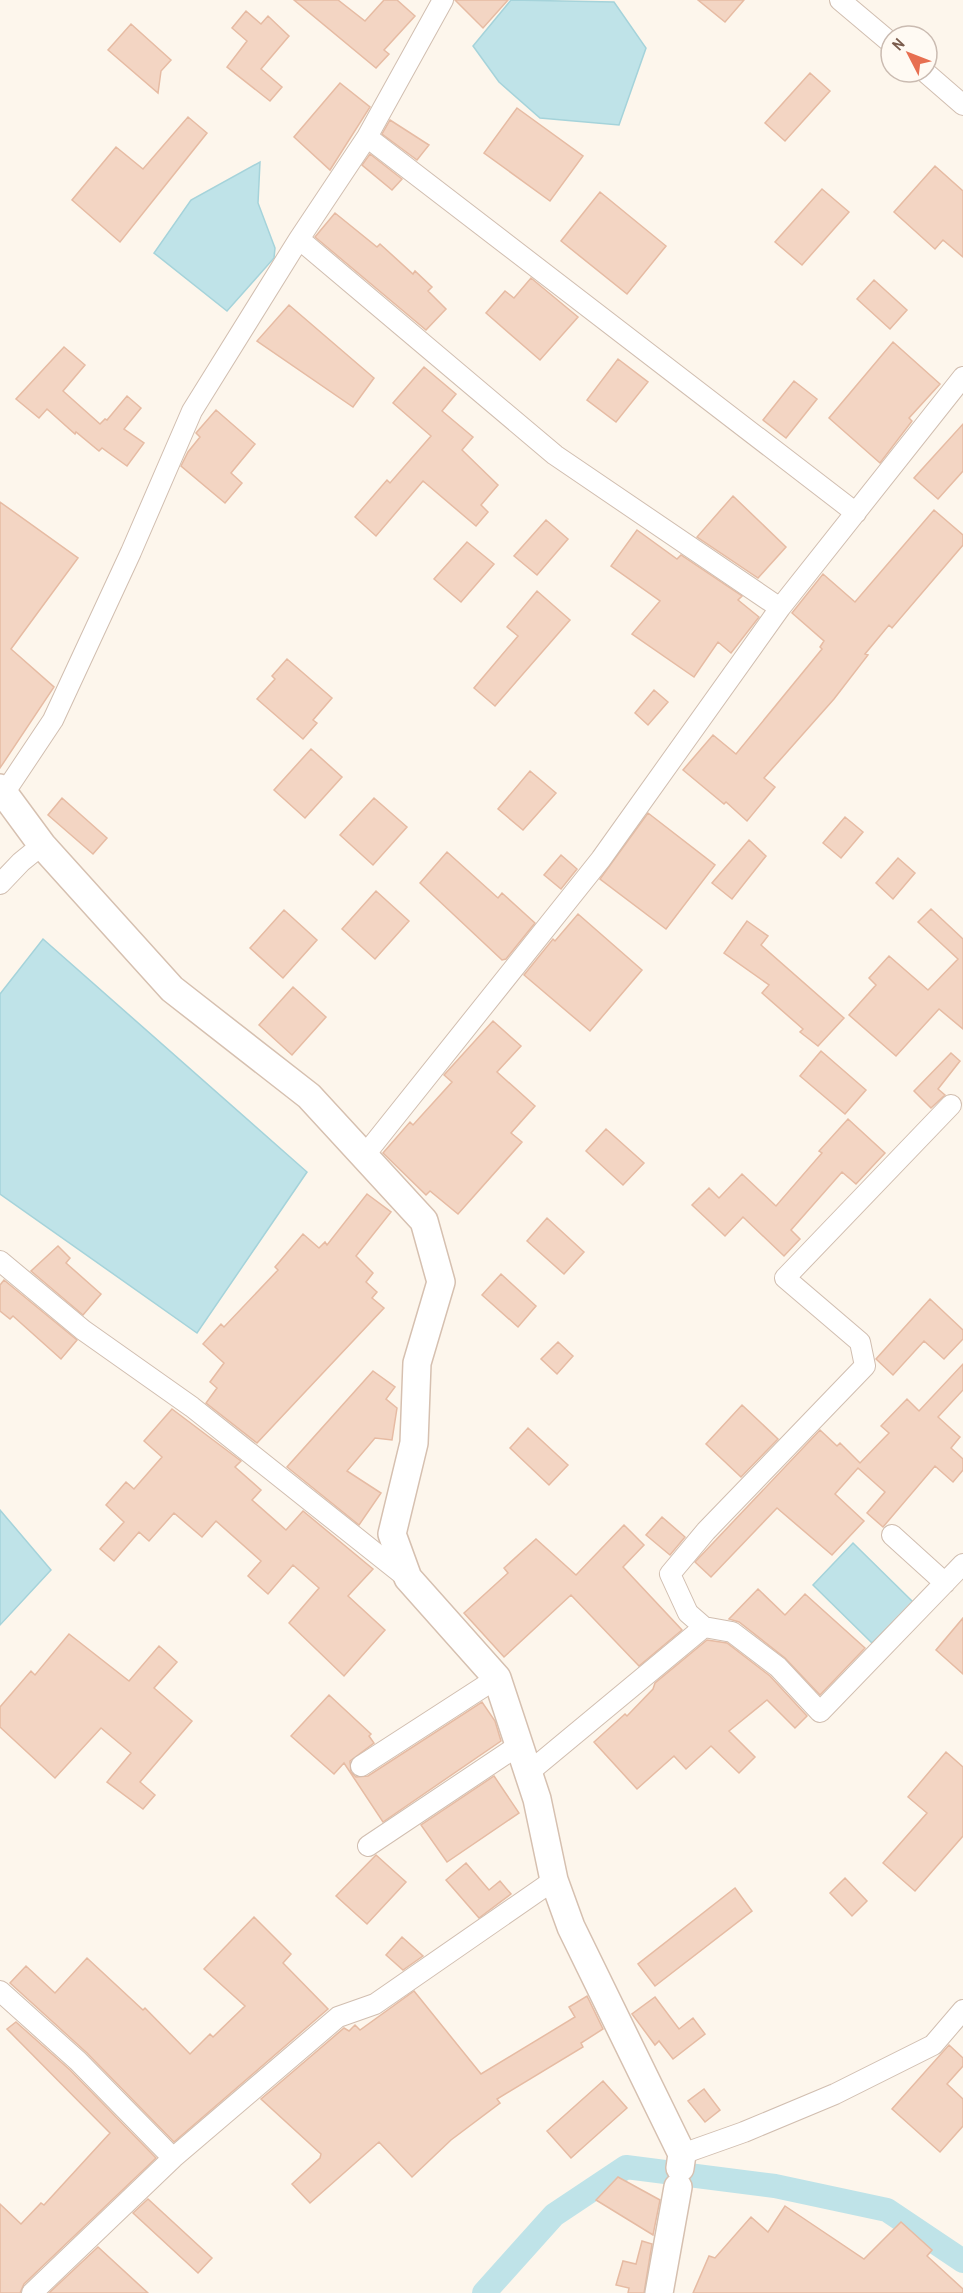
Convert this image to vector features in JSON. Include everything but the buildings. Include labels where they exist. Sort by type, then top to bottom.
[{"type":"street","points":[[408,1578],[393,1534],[414,1443],[417,1363],[441,1282],[424,1221],[309,1096],[172,989],[42,845],[5,787],[53,720],[131,552],[192,411],[299,239],[367,137],[443,0]]},
{"type":"street","points":[[840,0],[879,33]]},
{"type":"street","points":[[938,84],[963,105]]},
{"type":"street","points":[[367,137],[856,513]]},
{"type":"street","points":[[299,239],[555,455],[780,608]]},
{"type":"street","points":[[364,1156],[601,859],[780,608],[963,377]]},
{"type":"street","points":[[0,885],[21,862],[42,845]]},
{"type":"street","points":[[951,1105],[785,1278],[860,1342],[865,1366],[706,1531],[670,1574],[688,1613],[704,1627],[732,1632],[778,1667],[820,1712],[963,1564]]},
{"type":"street","points":[[0,1261],[83,1330],[192,1407],[408,1578],[497,1678],[537,1799],[554,1880],[570,1927],[680,2169],[659,2293]]},
{"type":"street","points":[[892,1535],[945,1583]]},
{"type":"street","points":[[528,1773],[704,1627]]},
{"type":"street","points":[[361,1766],[497,1678]]},
{"type":"street","points":[[368,1846],[519,1746]]},
{"type":"street","points":[[32,2293],[173,2158],[338,2017],[375,2004],[554,1880]]},
{"type":"street","points":[[0,1991],[78,2061],[173,2158]]},
{"type":"street","points":[[680,2169],[744,2132],[835,2094],[933,2045],[963,2010]]},
{"type":"water","points":[[511,0],[614,2],[646,48],[619,125],[540,118],[499,82],[473,46]]},
{"type":"water","points":[[260,162],[258,203],[275,248],[274,258],[227,311],[154,253],[191,200]]},
{"type":"water","points":[[43,939],[307,1172],[197,1333],[0,1194],[0,994]]},
{"type":"water","points":[[0,1510],[51,1570],[0,1625]]},
{"type":"water","points":[[853,1543],[913,1602],[872,1643],[813,1585]]},
{"type":"waterway","points":[[484,2293],[554,2215],[626,2167],[775,2186],[887,2210],[963,2261]]}]
